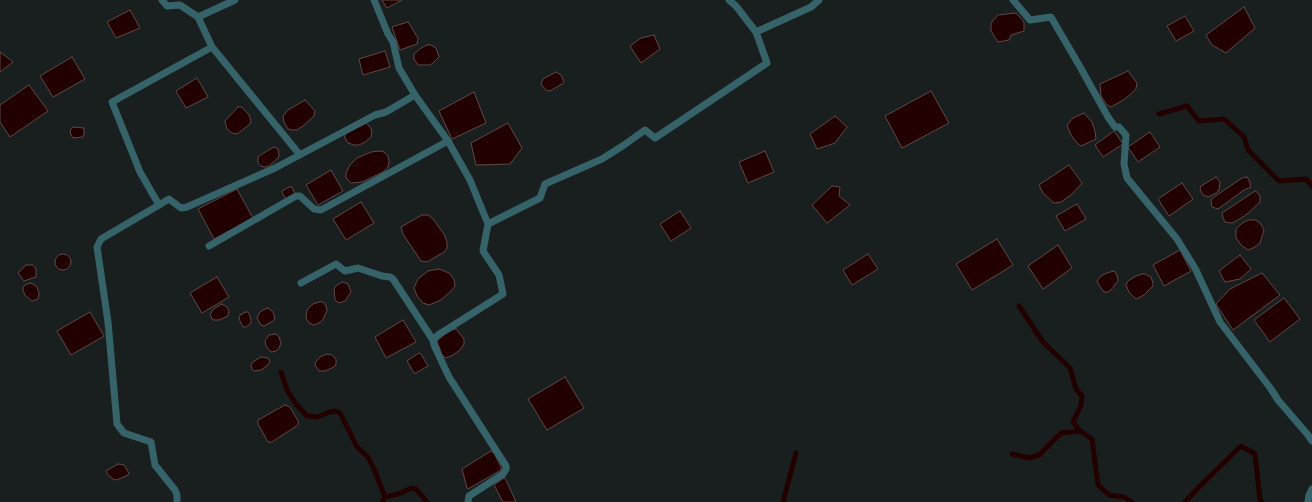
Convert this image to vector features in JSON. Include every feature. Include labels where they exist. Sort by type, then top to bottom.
[{"type":"street","points":[[162,0],[167,6],[180,5],[198,16],[212,47],[300,155]]},
{"type":"street","points":[[198,16],[235,0]]},
{"type":"street","points":[[374,0],[388,34],[393,42],[399,68],[415,95],[448,141],[470,180],[488,224],[483,251],[499,275],[503,294],[438,335],[433,340]]},
{"type":"street","points":[[488,224],[540,198],[545,184],[602,158],[645,130],[655,138],[767,63],[756,32],[736,6],[729,0]]},
{"type":"street","points":[[756,32],[811,7],[819,0]]},
{"type":"street","points":[[1013,0],[1030,20],[1051,17],[1108,117],[1115,127],[1119,127],[1126,135],[1124,164],[1128,178],[1177,239],[1195,268],[1220,322],[1278,400],[1312,441]]},
{"type":"street","points":[[159,205],[140,172],[112,102],[212,47]]},
{"type":"street","points":[[177,502],[175,490],[155,465],[151,442],[124,433],[117,424],[108,322],[97,247],[102,239],[169,199],[183,208],[275,168],[375,115],[386,112],[415,95]]},
{"type":"street","points":[[209,246],[296,196],[302,197],[314,209],[319,211],[448,141]]},
{"type":"street","points":[[301,283],[336,264],[345,271],[358,268],[393,279],[433,340],[449,377],[506,466],[503,474],[469,496],[468,502]]},
{"type":"street","points":[[1308,502],[1312,489]]},
{"type":"shaded area","points":[[382,0],[402,0],[387,8]]},
{"type":"shaded area","points":[[1244,7],[1255,28],[1226,53],[1212,45],[1206,35]]},
{"type":"shaded area","points":[[130,10],[140,28],[116,38],[107,22]]},
{"type":"shaded area","points":[[1016,13],[1024,22],[1024,31],[1011,35],[1009,40],[998,42],[991,31],[991,23],[998,15]]},
{"type":"shaded area","points":[[1185,16],[1194,31],[1176,41],[1167,26]]},
{"type":"shaded area","points":[[408,22],[418,38],[417,44],[400,50],[392,27]]},
{"type":"shaded area","points":[[654,35],[660,49],[641,63],[630,46],[641,38]]},
{"type":"shaded area","points":[[427,45],[431,45],[436,48],[439,57],[430,65],[418,65],[414,59],[414,54]]},
{"type":"shaded area","points":[[385,51],[390,67],[363,75],[359,59]]},
{"type":"shaded area","points":[[0,52],[13,62],[0,72]]},
{"type":"shaded area","points":[[72,57],[85,79],[53,97],[40,76]]},
{"type":"shaded area","points":[[1128,71],[1137,83],[1136,89],[1125,99],[1111,107],[1107,105],[1101,96],[1100,84]]},
{"type":"shaded area","points":[[556,72],[561,75],[564,82],[550,91],[546,90],[541,84],[543,79]]},
{"type":"shaded area","points":[[197,78],[208,97],[186,108],[176,91]]},
{"type":"shaded area","points":[[29,85],[48,111],[10,137],[0,122],[0,105]]},
{"type":"shaded area","points":[[931,91],[949,123],[902,148],[885,116]]},
{"type":"shaded area","points":[[474,92],[486,123],[452,139],[439,111]]},
{"type":"shaded area","points":[[305,100],[315,111],[314,116],[297,130],[288,129],[284,122],[283,116],[288,110]]},
{"type":"shaded area","points":[[238,107],[242,107],[249,115],[251,121],[250,124],[237,134],[232,133],[227,129],[225,121]]},
{"type":"shaded area","points":[[1084,113],[1092,122],[1096,139],[1081,146],[1071,135],[1067,125],[1073,118]]},
{"type":"shaded area","points":[[835,116],[847,127],[835,143],[817,149],[810,134]]},
{"type":"shaded area","points":[[366,123],[372,131],[371,137],[359,145],[348,143],[345,138],[345,134]]},
{"type":"shaded area","points":[[508,123],[522,148],[510,164],[476,165],[471,143]]},
{"type":"shaded area","points":[[73,127],[84,128],[83,137],[73,138],[70,130]]},
{"type":"shaded area","points":[[1114,131],[1123,144],[1103,157],[1095,145]]},
{"type":"shaded area","points":[[1150,132],[1160,147],[1138,162],[1128,147]]},
{"type":"shaded area","points":[[274,147],[278,149],[278,158],[269,166],[261,166],[258,163],[258,157]]},
{"type":"shaded area","points":[[765,151],[774,172],[748,183],[739,162]]},
{"type":"shaded area","points":[[371,152],[384,152],[388,156],[389,161],[388,167],[383,172],[362,182],[351,183],[346,178],[346,173],[350,165],[357,158]]},
{"type":"shaded area","points":[[1069,165],[1082,183],[1072,194],[1061,202],[1054,203],[1043,193],[1039,185]]},
{"type":"shaded area","points":[[331,170],[343,191],[318,205],[306,185]]},
{"type":"shaded area","points":[[1216,177],[1220,182],[1219,190],[1208,197],[1203,195],[1200,189],[1201,186]]},
{"type":"shaded area","points":[[1247,177],[1251,187],[1244,190],[1218,209],[1212,207],[1211,200],[1214,197],[1242,178]]},
{"type":"shaded area","points":[[1182,183],[1193,199],[1169,216],[1158,199]]},
{"type":"shaded area","points":[[832,186],[840,187],[839,196],[850,205],[827,223],[812,205]]},
{"type":"shaded area","points":[[292,187],[295,194],[286,199],[282,191]]},
{"type":"shaded area","points":[[237,189],[253,218],[214,239],[198,209]]},
{"type":"shaded area","points":[[1255,191],[1260,196],[1260,202],[1246,215],[1236,221],[1232,223],[1225,222],[1222,213]]},
{"type":"shaded area","points":[[361,202],[374,223],[346,240],[333,219]]},
{"type":"shaded area","points":[[1077,204],[1086,219],[1065,231],[1056,216]]},
{"type":"shaded area","points":[[680,211],[691,228],[671,241],[660,224]]},
{"type":"shaded area","points":[[422,215],[428,215],[433,219],[444,234],[447,242],[447,248],[444,252],[427,262],[421,261],[403,234],[401,227]]},
{"type":"shaded area","points":[[1248,220],[1256,220],[1260,223],[1264,230],[1260,243],[1248,250],[1241,245],[1236,238],[1236,229]]},
{"type":"shaded area","points":[[997,239],[1013,265],[972,290],[956,264]]},
{"type":"shaded area","points":[[1058,245],[1072,268],[1043,289],[1028,266]]},
{"type":"shaded area","points":[[1180,250],[1191,271],[1164,286],[1153,265]]},
{"type":"shaded area","points":[[63,254],[70,259],[71,262],[66,269],[63,270],[56,265],[55,262],[60,255]]},
{"type":"shaded area","points":[[868,254],[878,269],[852,285],[843,270]]},
{"type":"shaded area","points":[[1240,255],[1251,269],[1240,279],[1225,282],[1219,271]]},
{"type":"shaded area","points":[[26,265],[33,265],[36,269],[36,277],[24,281],[18,273]]},
{"type":"shaded area","points":[[439,269],[449,273],[454,279],[455,286],[441,300],[429,305],[423,303],[417,296],[414,288],[418,279],[428,271]]},
{"type":"shaded area","points":[[1114,271],[1117,275],[1118,281],[1111,290],[1104,292],[1097,281],[1101,276]]},
{"type":"shaded area","points":[[1262,273],[1280,295],[1233,330],[1216,304],[1230,289]]},
{"type":"shaded area","points":[[1142,274],[1151,277],[1153,286],[1144,295],[1136,299],[1129,292],[1126,285],[1128,281]]},
{"type":"shaded area","points":[[217,277],[229,297],[202,313],[190,293]]},
{"type":"shaded area","points":[[343,282],[348,284],[351,292],[345,301],[339,303],[335,300],[334,289],[337,285]]},
{"type":"shaded area","points":[[30,283],[37,287],[39,293],[38,299],[32,301],[25,295],[23,290],[25,285]]},
{"type":"shaded area","points":[[1284,298],[1300,319],[1270,342],[1254,320]]},
{"type":"shaded area","points":[[323,302],[327,311],[322,321],[314,325],[309,323],[306,318],[307,310],[313,304]]},
{"type":"shaded area","points":[[222,304],[227,307],[229,311],[228,316],[219,320],[213,320],[210,315],[212,311]]},
{"type":"shaded area","points":[[268,308],[273,312],[275,318],[273,321],[264,326],[261,325],[257,318],[260,312]]},
{"type":"shaded area","points":[[90,312],[104,336],[71,355],[57,331]]},
{"type":"shaded area","points":[[248,312],[250,316],[251,323],[246,327],[243,327],[239,319],[240,315]]},
{"type":"shaded area","points":[[403,320],[416,342],[386,358],[375,337]]},
{"type":"shaded area","points":[[456,329],[464,339],[464,344],[461,349],[446,358],[442,355],[437,341],[445,334]]},
{"type":"shaded area","points":[[276,334],[281,343],[276,351],[271,352],[266,346],[265,341],[269,335]]},
{"type":"shaded area","points":[[419,353],[428,366],[414,373],[407,361]]},
{"type":"shaded area","points":[[327,354],[332,355],[336,359],[336,365],[325,371],[319,371],[315,363],[320,357]]},
{"type":"shaded area","points":[[261,357],[268,358],[270,362],[261,370],[254,371],[251,365]]},
{"type":"shaded area","points":[[565,377],[584,408],[547,430],[528,399]]},
{"type":"shaded area","points":[[285,405],[290,407],[298,421],[298,425],[272,442],[268,442],[258,424],[258,420]]},
{"type":"shaded area","points":[[491,451],[494,453],[501,470],[468,489],[462,469]]},
{"type":"shaded area","points":[[118,464],[124,465],[129,473],[128,475],[117,480],[108,475],[106,471]]},
{"type":"shaded area","points":[[504,478],[516,502],[503,502],[494,485]]},
{"type":"waterway","points":[[1159,114],[1187,106],[1199,121],[1224,119],[1244,137],[1248,150],[1279,181],[1306,179],[1312,186]]},
{"type":"waterway","points":[[1019,306],[1043,342],[1070,368],[1076,389],[1082,396],[1081,405],[1073,422],[1080,431],[1092,439],[1098,485],[1109,495],[1124,497],[1132,502]]},
{"type":"waterway","points":[[281,372],[287,390],[296,404],[307,416],[317,417],[335,411],[340,413],[357,447],[368,457],[385,497],[398,494],[412,488],[416,489],[427,502]]},
{"type":"waterway","points":[[1012,454],[1029,458],[1039,455],[1061,433],[1080,431]]},
{"type":"waterway","points":[[1185,502],[1241,446],[1255,454],[1260,500],[1262,502]]},
{"type":"waterway","points":[[783,502],[796,453]]},
{"type":"waterway","points":[[382,502],[385,497]]}]
